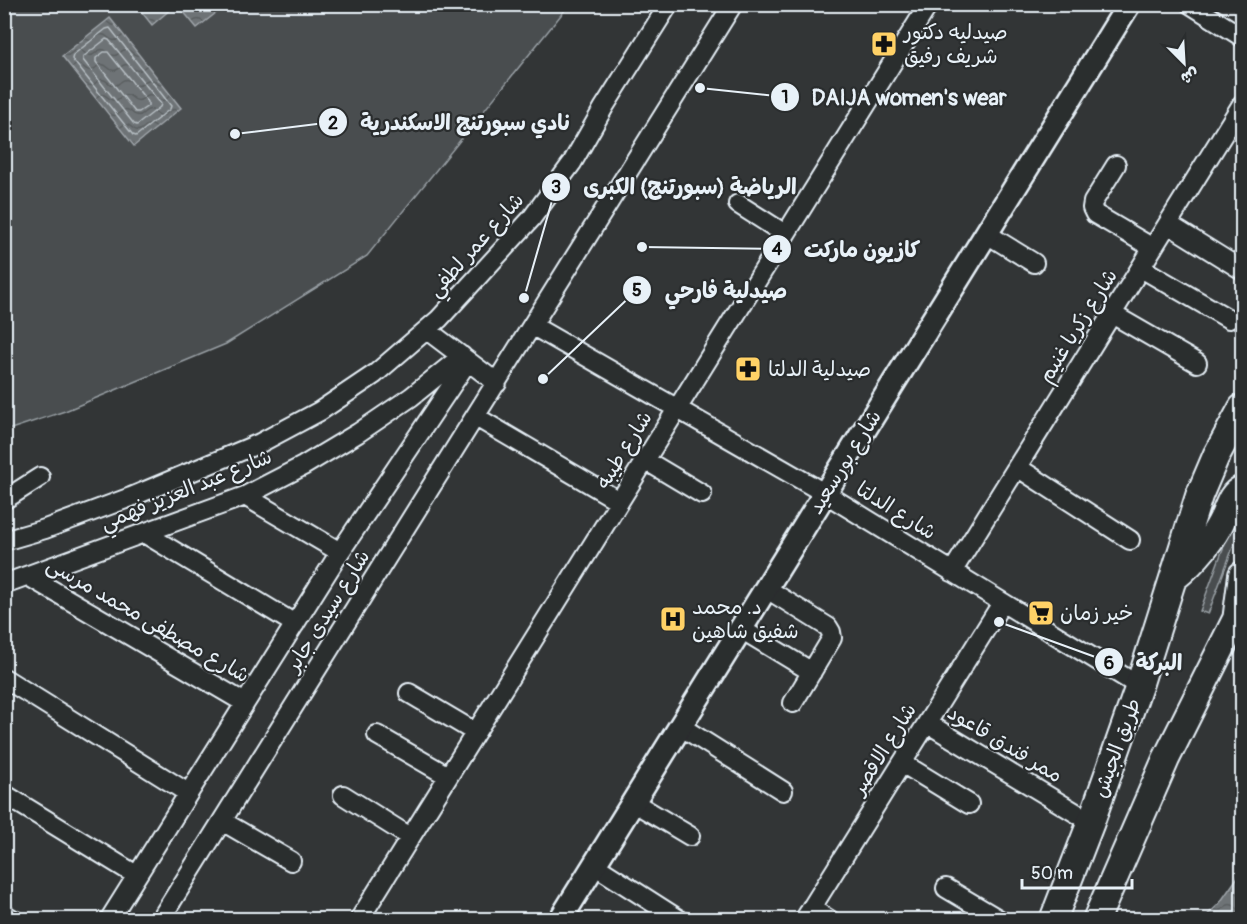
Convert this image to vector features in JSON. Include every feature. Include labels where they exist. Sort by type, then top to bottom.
[{"type":"highway","name":"طريق الجيش","points":[[1053,920],[1091,822],[1139,686],[1199,496],[1216,456],[1242,408]]},
{"type":"highway","points":[[1173,579],[1188,567],[1209,542],[1232,498],[1242,489]]},
{"type":"highway","points":[[1096,920],[1166,759],[1239,614],[1242,575]]},
{"type":"main road","name":"شارع بورسعيد","points":[[560,920],[1129,4]]},
{"type":"street","name":"شارع عمر لطفي","points":[[4,541],[45,529],[131,497],[260,443],[320,411],[375,374],[427,330],[516,236],[552,193],[669,4]]},
{"type":"street","points":[[533,326],[733,4]]},
{"type":"street","name":"شارع طيبه","points":[[359,920],[929,4]]},
{"type":"street","points":[[1190,4],[1242,37]]},
{"type":"street","name":"شارع زكريا غنيم","points":[[952,572],[1242,104]]},
{"type":"street","points":[[1116,165],[1093,202],[1092,208],[1095,214],[1153,248]]},
{"type":"street","points":[[738,204],[785,234]]},
{"type":"street","points":[[1168,224],[1242,270]]},
{"type":"street","points":[[987,234],[1034,263]]},
{"type":"street","points":[[1141,268],[1229,319]]},
{"type":"street","points":[[1112,314],[1197,363]]},
{"type":"street","name":"شارع سيدى جابر","points":[[160,920],[533,326]]},
{"type":"street","name":"شارع الدلتا","points":[[533,326],[826,494],[1139,686]]},
{"type":"street","points":[[427,330],[497,383]]},
{"type":"street","name":"شارع سيدى جابر","points":[[109,920],[294,624],[465,359]]},
{"type":"street","name":"شارع عبد العزيز فهمي","points":[[4,584],[245,495],[303,466],[358,434],[465,359]]},
{"type":"street","points":[[476,417],[619,501]]},
{"type":"street","points":[[645,460],[702,494]]},
{"type":"street","points":[[1017,467],[1130,540]]},
{"type":"street","points":[[4,500],[40,477]]},
{"type":"street","points":[[245,495],[340,552]]},
{"type":"street","points":[[144,533],[294,624]]},
{"type":"street","name":"شارع مصطفى محمد مرسى","points":[[28,576],[245,703]]},
{"type":"street","points":[[767,589],[830,629],[832,638],[794,703]]},
{"type":"street","name":"شارع الاقصر","points":[[808,914],[1002,603]]},
{"type":"street","points":[[741,629],[812,672]]},
{"type":"street","points":[[4,678],[188,793]]},
{"type":"street","points":[[409,693],[476,732]]},
{"type":"street","name":"ممر فندق قاعود","points":[[927,723],[1091,822]]},
{"type":"street","points":[[680,726],[783,791]]},
{"type":"street","points":[[377,735],[448,776]]},
{"type":"street","points":[[902,763],[969,804]]},
{"type":"street","points":[[4,794],[136,875]]},
{"type":"street","points":[[343,795],[410,837]]},
{"type":"street","points":[[633,802],[690,836]]},
{"type":"street","points":[[222,821],[291,861]]},
{"type":"street","points":[[594,865],[680,920]]},
{"type":"street","points":[[946,888],[1000,920]]},
{"type":"street","points":[[4,914],[14,920]]},
{"type":"street","points":[[808,914],[830,920]]},
{"type":"shaded area","points":[[4,5],[569,5],[367,256],[226,344],[65,411],[5,431]]},
{"type":"shaded area","points":[[1242,504],[1242,523],[1208,614],[1200,611],[1238,508]]},
{"type":"water","points":[[136,5],[168,5],[171,9],[152,25]]},
{"type":"water","points":[[178,5],[226,5],[197,28]]},
{"type":"water","points":[[110,18],[181,108],[134,146],[62,56]]},
{"type":"water","points":[[1242,871],[1242,919],[1203,919],[1219,904]]},
{"type":"place","name":"صيدليه دكتور شريف رفيق","points":[[884,44]]},
{"type":"place","name":"DAIJA women's wear","points":[[700,88]]},
{"type":"place","name":"نادي سبورتنج الاسكندرية","points":[[235,134]]},
{"type":"place","name":"كازيون ماركت","points":[[642,247]]},
{"type":"place","name":"الرياضة (سبورتنج) الكبرى","points":[[524,298]]},
{"type":"place","name":"صيدلية الدلتا","points":[[748,369]]},
{"type":"place","name":"صيدلية فارحي","points":[[543,379]]},
{"type":"place","name":"خير زمان","points":[[1041,613]]},
{"type":"place","name":"د. محمد شفيق شاهين","points":[[673,619]]},
{"type":"place","name":"البركة","points":[[999,622]]}]
